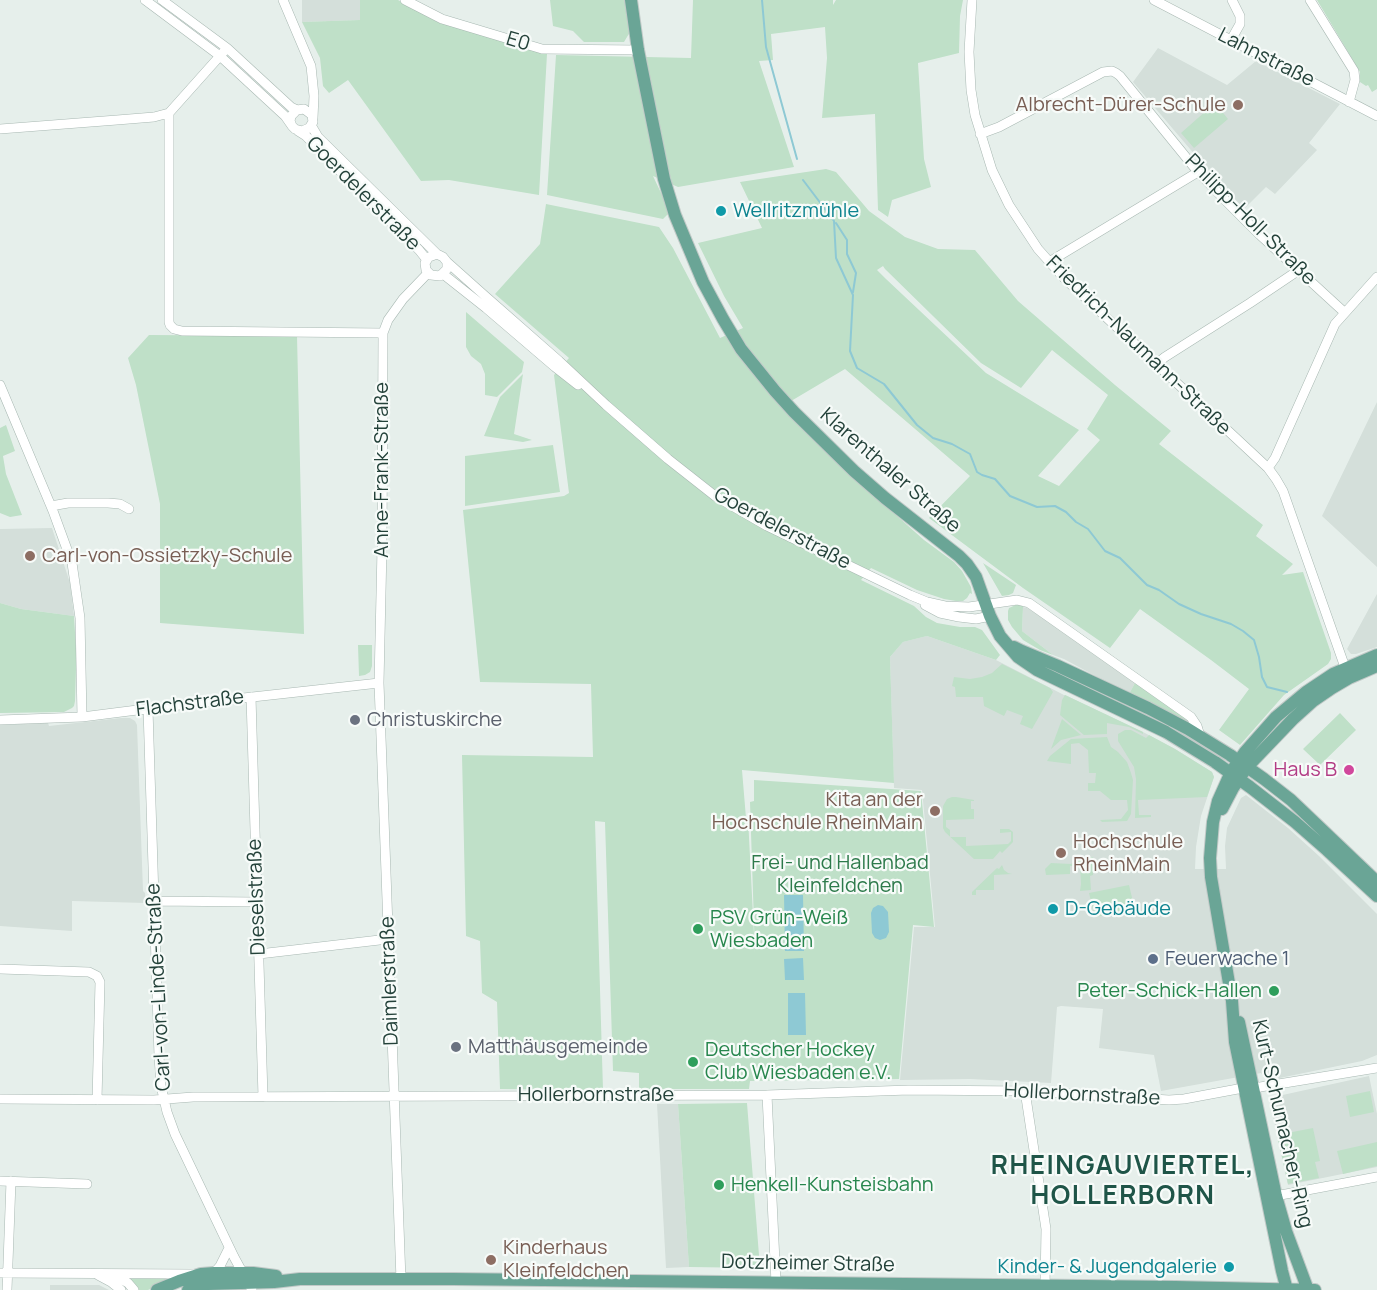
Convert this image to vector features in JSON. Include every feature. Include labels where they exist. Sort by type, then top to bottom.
[{"type":"main road","name":"Klarenthaler Straße","points":[[631,0],[638,50],[663,177],[673,209],[703,282],[732,335],[757,369],[801,420],[868,483],[967,564],[976,577],[1000,636],[1018,657],[1036,670],[1174,737],[1235,775],[1324,847],[1377,896]]},
{"type":"main road","points":[[1000,636],[1022,651],[1148,708],[1200,736],[1243,764],[1291,800],[1377,882]]},
{"type":"main road","name":"Kurt-Schumacher-Ring","points":[[1347,673],[1377,655]]},
{"type":"main road","name":"Kurt-Schumacher-Ring","points":[[1287,1290],[1271,1197],[1248,1088],[1240,1024],[1232,1001],[1211,882],[1212,835],[1235,775],[1261,733],[1292,702],[1321,682],[1377,666]]},
{"type":"main road","name":"Kurt-Schumacher-Ring","points":[[1271,1197],[1308,1290]]},
{"type":"main road","points":[[157,1290],[201,1274],[214,1273],[248,1282]]},
{"type":"main road","name":"Dotzheimer Straße","points":[[248,1282],[300,1279],[477,1279],[924,1287],[1045,1286],[1315,1290]]},
{"type":"main road","points":[[188,1290],[208,1284],[248,1282]]},
{"type":"street","name":"Goerdelerstraße","points":[[145,0],[220,56],[306,136],[427,260]]},
{"type":"street","name":"Goerdelerstraße","points":[[162,0],[227,48],[291,107],[307,111],[318,137],[437,254],[668,459],[715,496],[767,526],[910,595],[931,609],[973,619],[989,611]]},
{"type":"street","points":[[283,0],[307,55],[313,78],[312,122]]},
{"type":"street","name":"E0","points":[[405,0],[442,19],[542,50],[638,50]]},
{"type":"street","name":"Friedrich-Naumann-Straße","points":[[972,0],[969,32],[970,73],[975,115],[992,170],[1009,205],[1027,235],[1063,277],[1268,468],[1283,491],[1347,673]]},
{"type":"street","name":"Lahnstraße","points":[[1154,0],[1377,116]]},
{"type":"street","points":[[1231,40],[1239,24],[1240,16],[1232,0]]},
{"type":"street","points":[[1310,0],[1353,70],[1354,80],[1349,102]]},
{"type":"street","points":[[0,129],[154,117],[169,113],[227,48]]},
{"type":"street","name":"Philipp-Holl-Straße","points":[[980,134],[999,127],[1103,72],[1112,71],[1120,76],[1198,172],[1260,235],[1344,312]]},
{"type":"street","points":[[299,110],[309,99],[313,78]]},
{"type":"street","name":"Goerdelerstraße","points":[[299,110],[291,116],[290,121],[295,128],[306,130],[312,122]]},
{"type":"street","points":[[169,113],[169,322],[174,329],[233,333],[382,333]]},
{"type":"street","points":[[1049,262],[1198,172]]},
{"type":"street","name":"Goerdelerstraße","points":[[437,254],[431,255],[427,260],[425,267],[428,273],[437,276],[443,274],[555,367],[606,405]]},
{"type":"street","points":[[443,274],[447,269],[447,262]]},
{"type":"street","points":[[1156,364],[1299,270]]},
{"type":"street","name":"Anne-Frank-Straße","points":[[379,683],[382,548],[382,333],[395,309],[428,273]]},
{"type":"street","points":[[1268,468],[1275,458],[1335,324],[1377,277]]},
{"type":"street","points":[[0,385],[51,506],[72,563],[81,618],[82,717]]},
{"type":"street","points":[[51,506],[68,503],[108,503],[120,504],[129,509]]},
{"type":"street","points":[[989,611],[1017,600],[1029,603],[1191,717],[1200,736]]},
{"type":"street","name":"Flachstraße","points":[[0,720],[82,717],[379,683]]},
{"type":"street","name":"Daimlerstraße","points":[[379,683],[401,1280]]},
{"type":"street","name":"Dieselstraße","points":[[251,697],[263,1097]]},
{"type":"street","name":"Carl-von-Linde-Straße","points":[[148,709],[159,1056],[164,1100],[175,1134],[248,1282]]},
{"type":"street","points":[[154,901],[256,902]]},
{"type":"street","points":[[259,954],[388,939]]},
{"type":"street","points":[[0,969],[89,972],[97,976],[100,982],[97,1100]]},
{"type":"street","name":"Hollerbornstraße","points":[[0,1099],[164,1100],[193,1097],[767,1095],[909,1090],[1025,1091],[1169,1100],[1377,1068]]},
{"type":"street","points":[[1025,1091],[1046,1228],[1045,1286]]},
{"type":"street","points":[[767,1095],[776,1283]]},
{"type":"street","points":[[1271,1197],[1377,1177]]},
{"type":"street","points":[[0,1181],[87,1184]]},
{"type":"street","points":[[7,1290],[4,1274],[11,1181]]},
{"type":"street","points":[[214,1273],[224,1261],[230,1248]]},
{"type":"street","points":[[4,1274],[201,1274]]},
{"type":"street","points":[[92,1274],[111,1282],[122,1290]]},
{"type":"street","points":[[111,1274],[128,1283],[134,1290]]},
{"type":"shaded area","points":[[302,0],[360,0],[361,20],[302,22]]},
{"type":"shaded area","points":[[1158,48],[1227,85],[1256,61],[1340,104],[1309,143],[1317,150],[1275,194],[1266,187],[1244,209],[1133,82]]},
{"type":"shaded area","points":[[1377,402],[1377,567],[1322,516]]},
{"type":"shaded area","name":"Carl-von-Ossietzky-Schule","points":[[52,528],[70,583],[74,616],[21,609],[0,603],[0,529]]},
{"type":"shaded area","points":[[1377,594],[1377,647],[1351,654],[1347,649]]},
{"type":"shaded area","points":[[1023,607],[1037,614],[1135,683],[1129,694],[1053,655],[1022,631]]},
{"type":"shaded area","points":[[927,636],[996,660],[1143,732],[1212,772],[1214,777],[1201,816],[1195,869],[1226,869],[1227,828],[1241,798],[1246,795],[1319,856],[1377,914],[1377,1055],[1362,1061],[1270,1080],[1264,1078],[1261,1073],[1161,1091],[1154,1055],[1099,1048],[1103,1009],[1061,1006],[1057,1007],[1051,1083],[970,1079],[900,1080],[914,927],[935,927],[922,790],[894,788],[890,657],[903,642]]},
{"type":"shaded area","points":[[130,718],[137,725],[143,891],[146,903],[72,901],[72,931],[0,926],[0,725],[48,723],[49,726]]},
{"type":"shaded area","points":[[1369,1076],[1377,1114],[1377,1167],[1288,1185],[1269,1098]]},
{"type":"shaded area","points":[[657,1104],[678,1104],[689,1267],[666,1268]]},
{"type":"shaded area","points":[[50,1285],[99,1285],[109,1290],[50,1290]]},
{"type":"green space","points":[[360,0],[398,0],[436,20],[547,54],[539,195],[449,180],[421,181],[348,80],[329,93],[323,86],[320,58],[302,22],[360,20]]},
{"type":"green space","points":[[550,0],[627,0],[630,32],[624,42],[584,42],[573,31],[553,26]]},
{"type":"green space","points":[[693,0],[833,0],[833,5],[836,0],[963,0],[959,53],[918,63],[924,159],[931,187],[892,200],[888,217],[878,210],[875,114],[822,118],[827,58],[825,27],[771,34],[773,60],[759,61],[794,167],[678,187],[653,176],[670,212],[663,219],[547,195],[556,55],[691,58]]},
{"type":"green space","points":[[1317,0],[1377,0],[1377,89],[1372,92],[1368,85],[1360,82],[1360,72]]},
{"type":"green space","points":[[1215,103],[1228,119],[1194,148],[1181,133]]},
{"type":"green space","name":"Frei- und Hallenbad Kleinfeldchen","points":[[826,169],[836,172],[869,211],[905,237],[938,249],[975,250],[1018,301],[1171,431],[1159,444],[1263,525],[1256,536],[1293,564],[1282,575],[1303,572],[1331,653],[1331,659],[1328,664],[1284,695],[1240,745],[1219,730],[1249,689],[1211,660],[1140,609],[1110,648],[1023,588],[929,518],[970,476],[845,369],[781,407],[842,467],[924,540],[954,562],[971,587],[972,594],[970,593],[963,601],[944,599],[917,590],[871,568],[861,580],[914,606],[937,623],[975,627],[982,630],[1000,655],[996,660],[927,636],[903,642],[890,657],[894,783],[742,770],[746,818],[748,818],[755,954],[750,802],[754,801],[754,780],[921,791],[934,927],[913,925],[899,1079],[750,1081],[749,1089],[639,1089],[639,1073],[613,1071],[605,822],[595,821],[603,1090],[500,1089],[497,1002],[482,993],[480,941],[466,936],[462,755],[593,757],[591,684],[480,682],[463,510],[564,496],[569,493],[554,375],[569,358],[495,294],[540,244],[546,204],[659,227],[673,248],[720,338],[743,328],[724,296],[698,243],[762,228],[740,182]],"holes":[[[883,266],[981,363],[1021,388],[1052,350],[1108,395],[1087,429],[1100,440],[1059,486],[1038,476],[1079,430],[986,373],[877,270]]]},
{"type":"green space","points":[[466,312],[524,362],[522,372],[497,397],[485,395],[485,374],[481,364],[471,356],[466,347]]},
{"type":"green space","points":[[149,335],[297,336],[304,634],[160,623],[160,504],[136,385],[128,358]]},
{"type":"green space","points":[[523,374],[514,434],[532,440],[523,442],[484,436],[500,397]]},
{"type":"green space","points":[[6,425],[15,451],[3,456],[6,474],[22,515],[10,517],[0,513],[0,428]]},
{"type":"green space","points":[[553,445],[560,492],[465,506],[465,456]]},
{"type":"green space","points":[[983,563],[1016,585],[1013,593],[1002,596]]},
{"type":"green space","points":[[0,603],[21,609],[74,616],[76,669],[75,701],[72,708],[64,712],[0,713]]},
{"type":"green space","points":[[1022,604],[1023,607],[1022,631],[1053,655],[1023,640],[1012,627],[1008,620],[1008,611],[1009,608]]},
{"type":"green space","points":[[358,645],[372,645],[370,672],[359,676]]},
{"type":"green space","points":[[1002,664],[1050,688],[1053,692],[1032,729],[1020,724],[1023,716],[1007,710],[1004,716],[984,706],[983,697],[956,697],[955,687],[952,686],[954,677],[970,679],[982,677],[992,673]]},
{"type":"green space","points":[[1135,683],[1192,720],[1194,726],[1129,694]]},
{"type":"green space","points":[[1065,695],[1143,732],[1143,734],[1129,727],[1107,723],[1107,734],[1084,735],[1060,715]]},
{"type":"green space","points":[[1340,713],[1356,730],[1320,765],[1303,749]]},
{"type":"green space","points":[[1062,719],[1081,735],[1061,740],[1051,749]]},
{"type":"green space","points":[[1131,730],[1146,738],[1149,735],[1212,772],[1214,777],[1207,797],[1138,800],[1139,815],[1151,815],[1151,817],[1135,818],[1134,767],[1118,741],[1118,734]]},
{"type":"green space","points":[[1107,737],[1111,747],[1127,762],[1133,780],[1131,814],[1127,821],[1102,822],[1100,820],[1121,819],[1128,810],[1127,800],[1111,800],[1100,791],[1088,791],[1088,783],[1095,783],[1096,773],[1089,773],[1088,750],[1079,743],[1071,744],[1071,764],[1047,761],[1071,739]]},
{"type":"green space","points":[[956,797],[974,800],[971,801],[971,809],[974,809],[974,819],[946,820],[950,837],[943,828],[943,806],[947,799]]},
{"type":"green space","points":[[1000,829],[1009,829],[1013,832],[1013,842],[993,859],[974,859],[950,837],[966,837],[966,846],[1008,844],[1011,841],[1011,832],[1000,833]]},
{"type":"green space","points":[[1093,857],[1093,875],[1090,876],[1091,890],[1080,891],[1080,866],[1070,866],[1070,874],[1046,875],[1045,869],[1051,863],[1071,864],[1080,858]]},
{"type":"green space","points":[[1002,865],[1004,870],[1012,874],[994,875],[994,890],[976,890],[976,895],[972,895],[972,892]]},
{"type":"green space","points":[[1129,885],[1135,910],[1095,917],[1089,893]]},
{"type":"green space","points":[[1370,1091],[1374,1112],[1350,1117],[1346,1096]]},
{"type":"green space","name":"Henkell-Kunsteisbahn","points":[[747,1103],[760,1268],[689,1267],[678,1104]]},
{"type":"green space","points":[[1313,1128],[1320,1161],[1315,1162],[1319,1178],[1288,1184],[1277,1135]]},
{"type":"green space","points":[[1377,1142],[1377,1166],[1343,1174],[1337,1151]]},
{"type":"green space","points":[[176,1276],[148,1290],[139,1290],[127,1278]]},
{"type":"water","points":[[784,895],[803,895],[804,951],[785,951]]},
{"type":"water","points":[[878,905],[883,906],[888,912],[889,932],[886,938],[880,940],[872,933],[871,913]]},
{"type":"water","points":[[803,958],[804,980],[785,980],[784,959]]},
{"type":"water","points":[[788,993],[805,993],[806,1035],[788,1035]]},
{"type":"waterway","points":[[762,0],[766,47],[797,159]]},
{"type":"waterway","points":[[803,180],[834,221],[836,258],[853,295],[850,351],[857,368],[884,384],[917,425],[933,438],[952,444],[970,454],[977,472],[995,479],[1010,496],[1037,507],[1055,506],[1066,512],[1088,529],[1105,551],[1120,558],[1147,585],[1159,590],[1179,604],[1243,631],[1254,640],[1262,677],[1267,687],[1287,692]]},
{"type":"waterway","points":[[836,223],[847,240],[847,254],[856,273],[853,292]]},
{"type":"place","name":"Albrecht-Dürer-Schule","points":[[1238,105]]},
{"type":"place","name":"Wellritzmühle","points":[[721,211]]},
{"type":"place","name":"Carl-von-Ossietzky-Schule","points":[[30,556]]},
{"type":"place","name":"Christuskirche","points":[[355,720]]},
{"type":"place","name":"Haus B","points":[[1349,770]]},
{"type":"place","name":"Kita an der Hochschule RheinMain","points":[[935,811]]},
{"type":"place","name":"Hochschule RheinMain","points":[[1061,853]]},
{"type":"place","name":"D-Gebäude","points":[[1053,909]]},
{"type":"place","name":"PSV Grün-Weiß Wiesbaden","points":[[698,929]]},
{"type":"place","name":"Feuerwache 1","points":[[1153,959]]},
{"type":"place","name":"Peter-Schick-Hallen","points":[[1274,991]]},
{"type":"place","name":"Matthäusgemeinde","points":[[456,1047]]},
{"type":"place","name":"Deutscher Hockey Club Wiesbaden e.V.","points":[[693,1062]]},
{"type":"place","name":"Henkell-Kunsteisbahn","points":[[719,1185]]},
{"type":"place","name":"Kinderhaus Kleinfeldchen","points":[[491,1260]]},
{"type":"place","name":"Kinder- & Jugendgalerie","points":[[1229,1267]]},
{"type":"district","name":"RHEINGAUVIERTEL, HOLLERBORN","points":[[1123,1182]]}]
